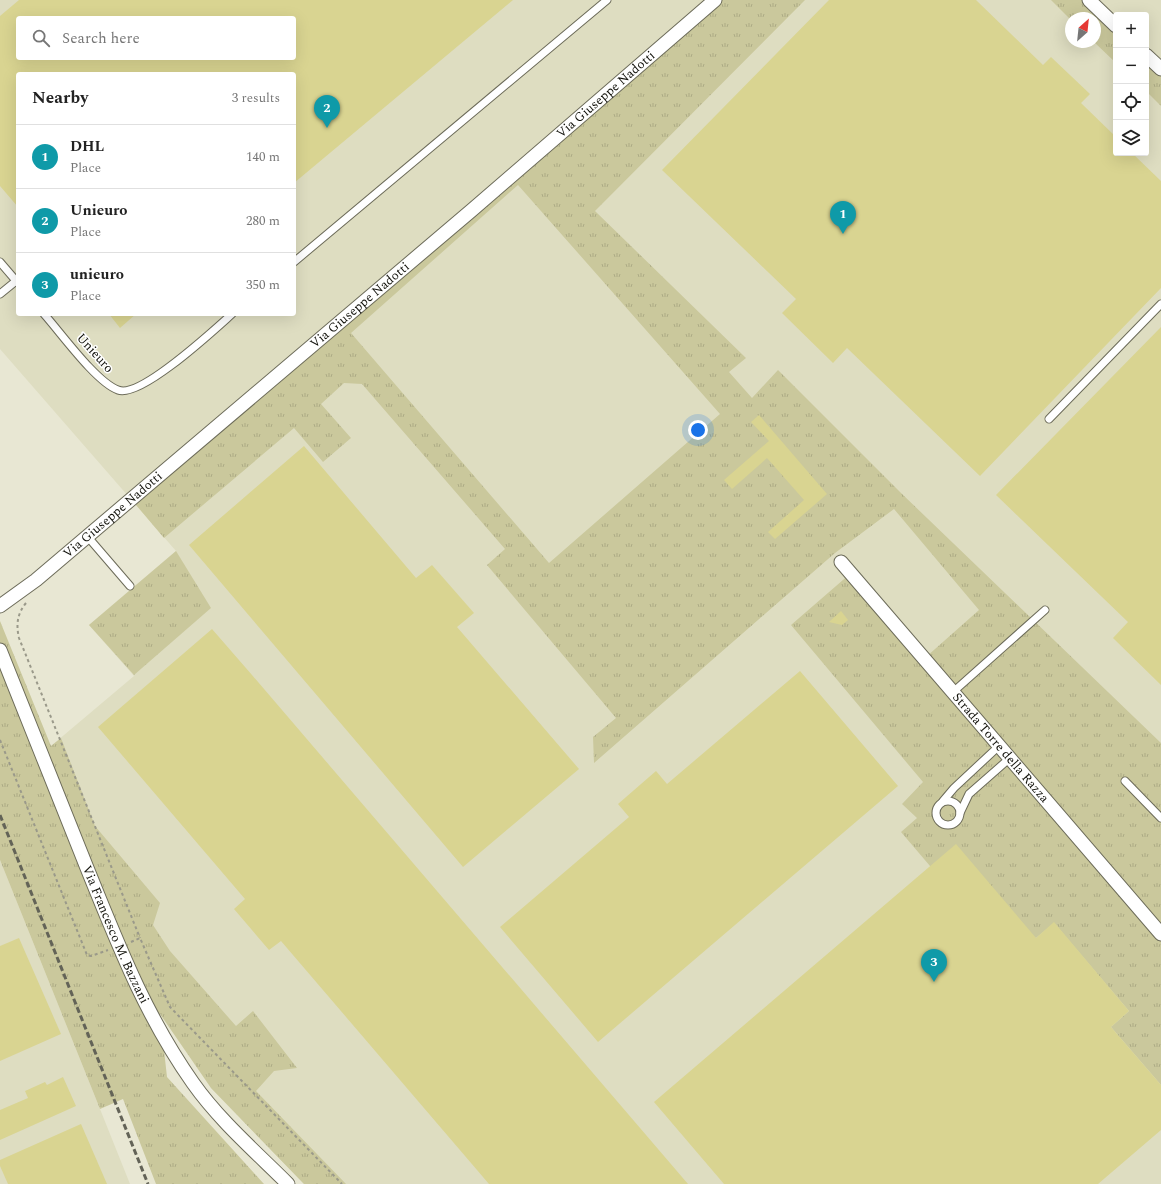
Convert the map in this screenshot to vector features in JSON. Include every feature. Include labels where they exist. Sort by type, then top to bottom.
[{"type":"street","name":"Via Giuseppe Nadotti","points":[[0,606],[30,585],[472,210],[715,0]]},
{"type":"street","points":[[1089,0],[1113,23]]},
{"type":"street","points":[[1149,57],[1161,69]]},
{"type":"street","name":"Strada Torre della Razza","points":[[841,562],[1161,934]]},
{"type":"street","name":"Via Francesco M. Bazzani","points":[[0,650],[119,946],[144,1004],[171,1051],[194,1085],[220,1115],[288,1184]]},
{"type":"lane","points":[[296,260],[607,0]]},
{"type":"lane","points":[[0,263],[16,281]]},
{"type":"lane","points":[[0,294],[16,283]]},
{"type":"lane","points":[[1049,419],[1161,304]]},
{"type":"lane","name":"Unieuro","points":[[46,316],[103,382],[120,391],[138,387],[165,371],[230,316]]},
{"type":"lane","points":[[87,536],[130,586]]},
{"type":"lane","points":[[953,692],[1045,610]]},
{"type":"lane","points":[[999,746],[954,788],[936,810],[936,818],[942,823],[954,824],[969,794],[1010,758]]},
{"type":"lane","points":[[1125,781],[1161,818]]},
{"type":"lane","points":[[943,801],[954,803],[960,814]]},
{"type":"path","points":[[28,600],[19,615],[17,624],[19,638],[140,938],[170,1007],[342,1184]]},
{"type":"path","points":[[0,740],[87,955],[91,956],[140,938]]},
{"type":"shaded area","points":[[0,0],[1161,0],[1161,1184],[304,1184],[211,1088],[51,746],[134,676],[89,625],[176,551],[0,349]]},
{"type":"shaded area","points":[[0,860],[100,1109],[130,1184],[0,1184]]},
{"type":"green space","points":[[713,0],[805,0],[595,211],[746,358],[729,372],[752,398],[778,370],[901,493],[1161,743],[1161,1085],[1111,1027],[1129,1011],[1054,923],[1036,938],[930,866],[901,832],[917,818],[902,804],[923,782],[791,625],[851,573],[926,657],[979,610],[894,509],[835,553],[594,763],[593,737],[616,718],[487,565],[505,549],[362,384],[344,383],[321,404],[351,438],[323,462],[294,428],[164,538],[131,499]],"holes":[[[518,185],[720,414],[549,563],[351,333]]]},
{"type":"green space","points":[[1051,0],[1088,0],[1100,12],[1065,12],[1065,14]]},
{"type":"green space","points":[[1101,13],[1113,24],[1113,60],[1100,48]]},
{"type":"green space","points":[[1149,58],[1161,70],[1161,106],[1149,94]]},
{"type":"green space","points":[[176,551],[211,608],[134,675],[89,625]]},
{"type":"green space","points":[[0,621],[51,746],[61,738],[95,826],[160,903],[153,925],[170,951],[236,1026],[253,1011],[297,1068],[274,1071],[256,1091],[346,1184],[304,1184],[211,1088],[160,1014],[167,1077],[264,1184],[156,1184],[123,1099],[100,1109],[0,860]]},
{"type":"building","points":[[19,0],[513,0],[296,181],[296,72],[16,72],[16,205],[0,186],[0,16]]},
{"type":"building","points":[[829,0],[976,0],[1043,65],[1051,57],[1090,94],[1081,103],[1113,134],[1113,156],[1135,156],[1161,181],[1161,288],[980,476],[847,348],[833,363],[782,313],[796,299],[662,170]]},
{"type":"building","points":[[111,316],[134,316],[120,328]]},
{"type":"building","points":[[1161,327],[1161,685],[1113,638],[1128,622],[996,495]]},
{"type":"building","points":[[759,415],[827,494],[775,539],[768,532],[804,500],[767,458],[732,489],[724,480],[769,441],[751,422]]},
{"type":"building","points":[[304,446],[416,578],[432,565],[474,613],[457,627],[579,769],[463,867],[189,545]]},
{"type":"building","points":[[841,611],[848,620],[842,625],[829,622]]},
{"type":"building","points":[[212,629],[688,1184],[489,1184],[281,941],[269,950],[234,909],[245,899],[98,727]]},
{"type":"building","points":[[800,671],[898,786],[598,1042],[500,927],[629,817],[618,804],[656,771],[667,784]]},
{"type":"building","points":[[956,844],[1036,938],[1054,922],[1129,1011],[1111,1027],[1161,1085],[1161,1130],[1098,1184],[724,1184],[654,1102]]},
{"type":"building","points":[[19,938],[61,1034],[0,1061],[0,946]]},
{"type":"building","points":[[63,1077],[76,1106],[0,1140],[0,1110],[28,1098],[25,1091],[45,1082],[47,1085]]},
{"type":"building","points":[[81,1124],[107,1184],[8,1184],[0,1166],[0,1160]]},
{"type":"railway","points":[[0,815],[148,1184]]},
{"type":"place","name":"Unieuro","points":[[327,128]]},
{"type":"place","name":"DHL","points":[[843,234]]},
{"type":"place","name":"unieuro","points":[[934,982]]}]
